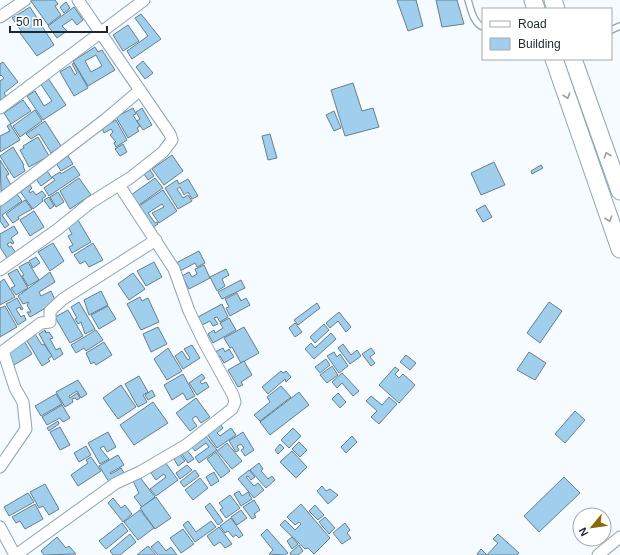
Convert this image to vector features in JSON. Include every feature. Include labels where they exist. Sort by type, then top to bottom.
[{"type":"main road","points":[[554,60],[620,249]]},
{"type":"main road","points":[[573,60],[620,191]]},
{"type":"street","points":[[0,17],[25,0]]},
{"type":"street","points":[[0,270],[58,229],[90,203],[119,185],[163,152],[172,140],[170,134],[139,91],[78,0]]},
{"type":"street","points":[[0,108],[99,32],[144,0]]},
{"type":"street","points":[[0,200],[106,119],[139,91]]},
{"type":"street","points":[[0,527],[15,555],[116,484],[186,445],[232,409],[235,402],[233,395],[198,330],[174,269],[119,185]]},
{"type":"street","points":[[0,467],[26,429],[23,402],[15,388],[3,351],[41,323],[50,322],[50,310],[63,299],[156,240]]},
{"type":"street","points":[[598,555],[620,537]]},
{"type":"lane","points":[[468,0],[474,18],[482,26]]},
{"type":"building","points":[[55,0],[58,4],[55,6],[61,15],[48,25],[31,1]]},
{"type":"building","points":[[397,0],[416,0],[423,26],[408,31]]},
{"type":"building","points":[[436,0],[457,0],[464,24],[442,27]]},
{"type":"building","points":[[66,2],[70,8],[64,13],[60,7]]},
{"type":"building","points":[[30,7],[54,45],[37,56],[20,33],[22,32],[12,18]]},
{"type":"building","points":[[74,7],[83,20],[77,25],[72,19],[62,26],[67,31],[57,38],[48,26]]},
{"type":"building","points":[[141,14],[161,39],[132,59],[127,51],[148,36],[135,18]]},
{"type":"building","points":[[128,25],[139,41],[123,51],[113,35]]},
{"type":"building","points":[[95,47],[98,52],[102,50],[115,70],[88,86],[73,61]],"holes":[[[96,55],[102,66],[91,72],[85,61]]]},
{"type":"building","points":[[143,61],[153,73],[145,79],[136,67]]},
{"type":"building","points":[[3,62],[18,82],[4,93],[6,96],[0,101],[0,81],[4,78],[1,75],[0,76],[0,64]]},
{"type":"building","points":[[74,63],[88,88],[74,96],[60,72],[70,66],[75,75],[77,73],[72,64]]},
{"type":"building","points":[[48,78],[66,105],[43,120],[27,96],[35,91],[44,106],[52,101],[40,83]]},
{"type":"building","points":[[353,83],[362,111],[373,108],[379,127],[345,136],[331,90]]},
{"type":"building","points":[[23,100],[31,111],[11,124],[4,113]]},
{"type":"building","points":[[133,108],[136,114],[133,115],[140,126],[137,128],[139,131],[128,138],[116,117]]},
{"type":"building","points":[[142,108],[152,125],[143,130],[137,121],[140,119],[136,112]]},
{"type":"building","points":[[35,110],[42,121],[20,137],[13,126]]},
{"type":"building","points":[[334,111],[341,128],[334,131],[326,115]]},
{"type":"building","points":[[116,120],[127,140],[116,147],[114,143],[116,142],[110,135],[113,132],[111,129],[104,133],[102,128]]},
{"type":"building","points":[[45,121],[61,146],[51,153],[39,134],[31,139],[26,134]]},
{"type":"building","points":[[10,124],[20,140],[0,152],[0,136],[10,131],[7,126]]},
{"type":"building","points":[[270,134],[277,158],[268,160],[262,136]]},
{"type":"building","points":[[38,137],[49,156],[29,167],[20,150],[24,148],[23,146]]},
{"type":"building","points":[[123,144],[127,152],[120,156],[115,149]]},
{"type":"building","points":[[13,147],[24,165],[25,171],[14,178],[0,156]]},
{"type":"building","points":[[172,155],[183,171],[164,185],[152,169]]},
{"type":"building","points":[[68,156],[73,164],[61,171],[56,163]]},
{"type":"building","points":[[0,160],[9,174],[6,176],[11,185],[1,191]]},
{"type":"building","points":[[494,162],[505,185],[481,195],[471,173]]},
{"type":"building","points":[[541,165],[543,168],[532,174],[531,171]]},
{"type":"building","points":[[74,166],[80,175],[49,196],[44,188],[55,180],[52,177],[60,172],[61,174]]},
{"type":"building","points":[[150,170],[154,176],[148,180],[144,174]]},
{"type":"building","points":[[47,171],[52,178],[41,186],[36,179]]},
{"type":"building","points":[[79,178],[91,195],[70,209],[60,191]]},
{"type":"building","points":[[155,178],[163,188],[139,205],[131,195]]},
{"type":"building","points":[[188,179],[198,196],[192,199],[188,192],[184,195],[180,187],[177,189],[183,198],[188,195],[192,201],[178,209],[165,188],[177,180],[179,184]]},
{"type":"building","points":[[29,184],[32,188],[29,191],[30,193],[33,191],[36,195],[42,191],[46,196],[42,199],[43,201],[33,209],[19,190]]},
{"type":"building","points":[[163,190],[177,211],[159,223],[152,213],[164,207],[162,204],[148,213],[155,223],[157,222],[158,224],[153,227],[139,206]]},
{"type":"building","points":[[58,192],[64,202],[56,207],[50,197]]},
{"type":"building","points":[[17,194],[22,201],[2,215],[9,225],[5,228],[0,221],[0,205]]},
{"type":"building","points":[[49,197],[54,206],[50,209],[44,200]]},
{"type":"building","points":[[25,200],[32,209],[18,217],[19,219],[13,223],[6,214]]},
{"type":"building","points":[[485,205],[492,217],[483,222],[476,210]]},
{"type":"building","points":[[34,211],[44,227],[30,236],[20,220]]},
{"type":"building","points":[[78,220],[91,242],[72,253],[69,247],[73,245],[68,236],[72,234],[68,227]]},
{"type":"building","points":[[14,226],[18,233],[11,238],[14,243],[12,244],[11,242],[7,244],[9,247],[11,246],[16,253],[7,258],[0,247],[0,234]]},
{"type":"building","points":[[53,243],[64,261],[50,271],[38,252]]},
{"type":"building","points":[[93,243],[103,260],[89,267],[85,261],[80,264],[74,255]]},
{"type":"building","points":[[199,251],[205,263],[197,267],[195,263],[180,271],[176,263]]},
{"type":"building","points":[[36,257],[40,263],[33,268],[29,261]]},
{"type":"building","points":[[28,262],[39,280],[28,286],[19,267]]},
{"type":"building","points":[[154,262],[162,277],[146,286],[137,271]]},
{"type":"building","points":[[204,265],[210,278],[189,289],[182,276],[189,272],[192,277],[197,274],[195,269]]},
{"type":"building","points":[[17,269],[28,288],[16,295],[11,288],[15,286],[8,274]]},
{"type":"building","points":[[226,269],[229,275],[222,279],[225,286],[217,291],[210,277]]},
{"type":"building","points":[[50,272],[55,282],[39,292],[41,296],[51,291],[56,302],[30,317],[27,312],[31,312],[27,305],[29,302],[23,304],[18,296]]},
{"type":"building","points":[[133,273],[145,289],[129,300],[118,284]]},
{"type":"building","points":[[4,279],[15,297],[0,305],[0,282]]},
{"type":"building","points":[[241,280],[245,288],[222,299],[218,292]]},
{"type":"building","points":[[101,291],[108,305],[89,315],[84,300]]},
{"type":"building","points":[[237,293],[241,301],[246,298],[250,305],[230,316],[226,308],[229,307],[225,299]]},
{"type":"building","points":[[140,297],[142,301],[148,298],[159,322],[141,330],[127,304]]},
{"type":"building","points":[[17,298],[23,309],[21,310],[20,307],[16,309],[21,317],[24,315],[26,320],[18,325],[6,304]]},
{"type":"building","points":[[79,302],[95,329],[85,334],[81,322],[78,324],[75,319],[77,318],[71,307]]},
{"type":"building","points":[[549,302],[562,311],[540,343],[527,333]]},
{"type":"building","points":[[317,303],[320,308],[298,325],[294,320]]},
{"type":"building","points":[[222,304],[228,317],[220,322],[217,317],[214,318],[218,324],[213,326],[210,321],[202,325],[198,317]]},
{"type":"building","points":[[5,306],[17,327],[0,337],[0,308]]},
{"type":"building","points":[[108,306],[116,319],[99,329],[91,315]]},
{"type":"building","points":[[68,310],[83,336],[70,343],[55,317]]},
{"type":"building","points":[[339,312],[351,327],[346,332],[338,321],[330,328],[326,323]]},
{"type":"building","points":[[229,318],[236,330],[213,343],[208,334],[214,330],[215,333],[223,328],[220,323]]},
{"type":"building","points":[[295,323],[302,332],[295,337],[289,328]]},
{"type":"building","points":[[324,324],[329,330],[315,343],[310,337]]},
{"type":"building","points":[[158,327],[167,344],[151,352],[143,334]]},
{"type":"building","points":[[244,327],[259,353],[241,363],[232,347],[230,348],[224,338]]},
{"type":"building","points":[[45,330],[46,333],[49,332],[53,338],[50,339],[56,350],[60,348],[63,354],[54,360],[39,334]]},
{"type":"building","points":[[96,330],[103,340],[86,351],[84,348],[76,353],[71,345]]},
{"type":"building","points":[[331,333],[336,339],[314,359],[305,349],[311,343],[315,348]]},
{"type":"building","points":[[35,334],[52,356],[48,359],[50,361],[42,366],[26,339]]},
{"type":"building","points":[[24,341],[32,354],[14,365],[6,352]]},
{"type":"building","points":[[104,342],[112,355],[96,365],[94,362],[91,364],[86,353]]},
{"type":"building","points":[[343,344],[351,355],[357,350],[361,356],[350,364],[338,348]]},
{"type":"building","points":[[192,345],[200,358],[183,369],[175,356],[182,351],[188,360],[190,358],[184,349]]},
{"type":"building","points":[[168,348],[182,371],[167,380],[154,359]]},
{"type":"building","points":[[223,348],[225,352],[229,349],[234,357],[224,363],[220,356],[216,358],[213,353]]},
{"type":"building","points":[[371,348],[375,353],[370,357],[375,363],[371,366],[362,354]]},
{"type":"building","points":[[334,352],[337,357],[340,354],[348,366],[339,373],[327,356]]},
{"type":"building","points":[[529,352],[546,363],[535,380],[517,370]]},
{"type":"building","points":[[406,355],[416,363],[410,370],[400,362]]},
{"type":"building","points":[[326,359],[330,365],[320,373],[315,367]]},
{"type":"building","points":[[244,361],[252,375],[241,382],[243,385],[238,387],[228,370]]},
{"type":"building","points":[[332,366],[338,375],[327,383],[320,375]]},
{"type":"building","points":[[395,367],[399,370],[395,374],[399,378],[403,374],[415,385],[399,403],[379,385]]},
{"type":"building","points":[[281,371],[283,373],[286,371],[291,377],[286,382],[285,379],[268,394],[262,387]]},
{"type":"building","points":[[342,373],[359,391],[353,396],[342,383],[337,388],[332,382]]},
{"type":"building","points":[[183,374],[195,396],[187,400],[183,393],[172,400],[164,385]]},
{"type":"building","points":[[202,374],[205,378],[200,382],[202,384],[206,382],[209,387],[197,395],[189,383]]},
{"type":"building","points":[[139,376],[148,392],[143,395],[147,402],[138,407],[125,384]]},
{"type":"building","points":[[78,380],[87,394],[81,398],[77,391],[69,396],[70,398],[77,393],[80,398],[77,400],[75,398],[72,399],[73,402],[65,407],[56,392]]},
{"type":"building","points":[[121,385],[136,407],[118,419],[103,398]]},
{"type":"building","points":[[281,386],[291,397],[260,421],[254,415],[270,402],[267,397]]},
{"type":"building","points":[[152,390],[155,396],[148,400],[145,395]]},
{"type":"building","points":[[299,392],[309,405],[270,435],[260,422]]},
{"type":"building","points":[[338,393],[346,402],[340,408],[332,399]]},
{"type":"building","points":[[56,394],[62,404],[41,416],[35,406]]},
{"type":"building","points":[[371,396],[382,405],[389,397],[397,404],[379,424],[371,417],[377,411],[366,401]]},
{"type":"building","points":[[196,398],[210,417],[201,423],[196,416],[192,419],[197,426],[190,431],[176,413]]},
{"type":"building","points":[[153,402],[168,423],[134,445],[120,425]]},
{"type":"building","points":[[62,405],[70,418],[63,422],[60,418],[47,425],[42,417]]},
{"type":"building","points":[[575,411],[585,420],[565,443],[555,434]]},
{"type":"building","points":[[58,421],[59,424],[49,431],[47,428]]},
{"type":"building","points":[[220,424],[223,428],[217,433],[220,436],[231,428],[236,435],[217,448],[207,434]]},
{"type":"building","points":[[60,427],[70,445],[60,450],[50,432]]},
{"type":"building","points":[[293,428],[301,436],[289,448],[281,440]]},
{"type":"building","points":[[108,432],[116,447],[107,452],[104,446],[100,448],[109,459],[100,464],[88,443]]},
{"type":"building","points":[[243,432],[254,450],[245,456],[241,450],[244,448],[241,444],[237,446],[239,450],[236,452],[229,441]]},
{"type":"building","points":[[205,435],[217,450],[199,463],[195,457],[209,447],[206,443],[195,451],[191,446]]},
{"type":"building","points":[[352,436],[357,442],[346,453],[341,447]]},
{"type":"building","points":[[299,442],[307,450],[300,457],[292,449]]},
{"type":"building","points":[[227,443],[242,461],[232,469],[217,451]]},
{"type":"building","points":[[280,444],[284,448],[278,454],[275,450]]},
{"type":"building","points":[[86,446],[91,455],[79,462],[74,453]]},
{"type":"building","points":[[186,449],[194,459],[188,463],[181,453]]},
{"type":"building","points":[[292,451],[307,467],[296,478],[280,462]]},
{"type":"building","points":[[216,452],[230,471],[221,478],[207,459]]},
{"type":"building","points":[[179,453],[185,461],[178,466],[173,457]]},
{"type":"building","points":[[118,455],[124,465],[110,473],[111,474],[121,468],[126,476],[111,485],[99,466]]},
{"type":"building","points":[[91,457],[101,471],[78,486],[71,475],[88,463],[86,460]]},
{"type":"building","points":[[165,462],[178,480],[156,496],[150,489],[166,477],[164,474],[156,480],[151,473]]},
{"type":"building","points":[[259,463],[263,469],[261,471],[268,479],[272,476],[275,480],[266,488],[250,470]]},
{"type":"building","points":[[187,465],[192,470],[180,479],[176,473]]},
{"type":"building","points":[[195,470],[199,476],[184,487],[180,482]]},
{"type":"building","points":[[249,470],[255,477],[251,480],[248,476],[246,477],[254,486],[258,483],[264,490],[254,498],[238,479]]},
{"type":"building","points":[[214,472],[219,481],[211,486],[206,477]]},
{"type":"building","points":[[139,476],[155,497],[142,507],[134,497],[139,493],[133,481]]},
{"type":"building","points":[[564,477],[580,493],[539,532],[524,516]]},
{"type":"building","points":[[200,478],[208,488],[193,500],[185,490]]},
{"type":"building","points":[[45,484],[59,509],[49,515],[43,506],[39,508],[30,492]]},
{"type":"building","points":[[322,486],[326,491],[330,489],[338,495],[328,504],[317,491]]},
{"type":"building","points":[[239,491],[242,496],[248,492],[252,499],[241,506],[234,494]]},
{"type":"building","points":[[28,493],[34,502],[9,516],[4,507]]},
{"type":"building","points":[[230,495],[240,508],[226,518],[220,510],[223,508],[219,503]]},
{"type":"building","points":[[156,497],[171,518],[155,529],[140,508]]},
{"type":"building","points":[[113,498],[121,508],[125,505],[132,514],[123,522],[108,503]]},
{"type":"building","points":[[254,500],[260,510],[254,514],[256,517],[252,519],[243,507]]},
{"type":"building","points":[[210,503],[223,521],[218,525],[205,507]]},
{"type":"building","points":[[35,504],[43,519],[25,529],[20,521],[16,523],[12,517]]},
{"type":"building","points":[[301,504],[330,538],[314,554],[308,548],[305,549],[280,525],[285,520],[295,530],[301,524],[299,522],[295,525],[287,517]]},
{"type":"building","points":[[315,505],[324,515],[318,520],[309,511]]},
{"type":"building","points":[[140,510],[154,528],[138,540],[124,522]]},
{"type":"building","points":[[241,510],[247,518],[237,525],[231,517]]},
{"type":"building","points":[[325,517],[335,528],[329,534],[319,522]]},
{"type":"building","points":[[231,518],[243,535],[239,538],[236,535],[233,537],[228,531],[225,533],[220,526]]},
{"type":"building","points":[[188,521],[196,532],[211,521],[216,527],[195,542],[183,525]]},
{"type":"building","points":[[122,523],[128,531],[106,549],[99,541]]},
{"type":"building","points":[[345,523],[350,530],[347,533],[351,538],[342,544],[333,533]]},
{"type":"building","points":[[219,527],[232,544],[225,548],[220,542],[214,546],[207,536]]},
{"type":"building","points":[[183,529],[194,544],[181,553],[170,538]]},
{"type":"building","points":[[267,529],[288,553],[285,555],[269,554],[273,550],[261,535]]},
{"type":"building","points":[[130,534],[136,542],[120,555],[113,555],[110,551]]},
{"type":"building","points":[[498,534],[519,553],[517,555],[487,555],[498,543],[493,539]]},
{"type":"building","points":[[57,537],[66,548],[69,546],[76,554],[44,555],[41,551]]},
{"type":"building","points":[[292,537],[298,544],[292,549],[287,541]]},
{"type":"building","points":[[158,541],[166,551],[171,547],[177,555],[158,555],[151,547]]},
{"type":"building","points":[[299,545],[303,551],[298,555],[291,555],[290,553]]},
{"type":"building","points":[[148,546],[156,555],[137,555]]},
{"type":"building","points":[[481,549],[487,555],[478,555],[477,554]]}]
